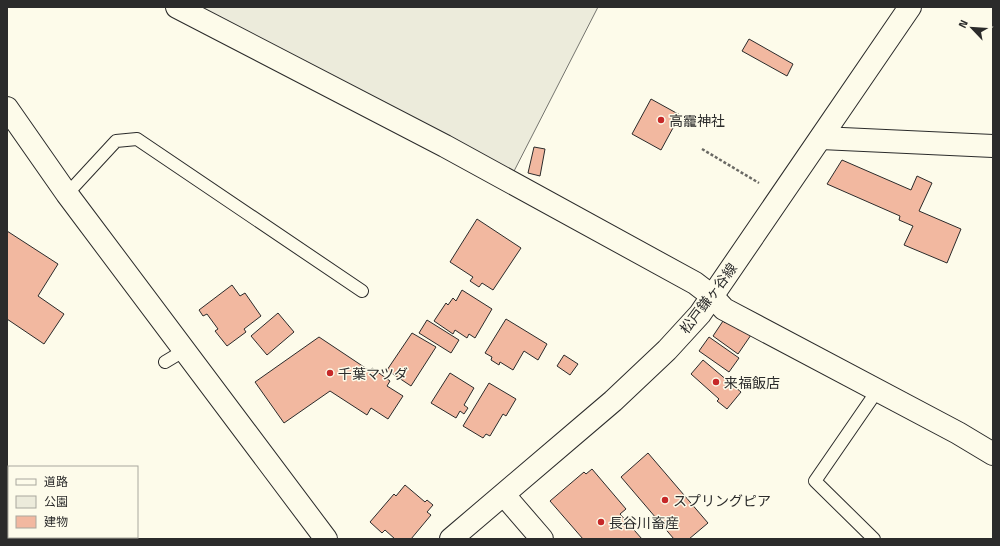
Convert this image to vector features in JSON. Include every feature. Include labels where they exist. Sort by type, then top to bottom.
[{"type":"street","points":[[177,7],[444,146],[695,283],[712,296],[724,309],[958,433],[993,454]]},
{"type":"street","name":"松戸鎌ヶ谷線","points":[[451,539],[613,401],[667,350],[700,314],[910,7]]},
{"type":"street","points":[[7,108],[67,194],[326,539]]},
{"type":"street","points":[[821,138],[993,146]]},
{"type":"street","points":[[504,495],[542,539]]},
{"type":"lane","points":[[67,194],[116,141],[137,139],[362,291]]},
{"type":"lane","points":[[164,362],[185,350]]},
{"type":"lane","points":[[874,539],[815,481],[877,391]]},
{"type":"path","points":[[702,149],[761,184]]},
{"type":"green space","points":[[198,7],[598,7],[511,177]]},
{"type":"building","points":[[749,39],[793,64],[787,76],[742,51]]},
{"type":"building","points":[[651,99],[680,115],[661,150],[632,134]]},
{"type":"building","points":[[534,147],[545,149],[540,176],[528,173]]},
{"type":"building","points":[[842,160],[911,190],[917,176],[932,183],[919,211],[961,229],[947,263],[904,245],[913,226],[899,220],[900,216],[827,184]]},
{"type":"building","points":[[477,219],[521,248],[493,290],[482,283],[479,287],[470,281],[473,277],[450,262]]},
{"type":"building","points":[[7,231],[58,264],[38,296],[64,314],[44,344],[7,319]]},
{"type":"building","points":[[232,285],[240,296],[245,293],[261,316],[244,329],[246,332],[227,346],[215,331],[218,329],[207,314],[203,316],[199,310]]},
{"type":"building","points":[[462,290],[492,309],[475,338],[469,334],[467,338],[455,330],[453,334],[434,321],[446,303],[448,305],[453,298],[456,301]]},
{"type":"building","points":[[278,313],[294,332],[267,355],[251,336]]},
{"type":"building","points":[[506,319],[547,344],[538,360],[524,351],[513,370],[500,362],[499,365],[491,360],[492,357],[485,353]]},
{"type":"building","points":[[427,320],[459,340],[451,353],[419,333]]},
{"type":"building","points":[[723,321],[725,323],[727,321],[739,330],[741,328],[751,335],[738,354],[713,336]]},
{"type":"building","points":[[412,333],[436,347],[411,386],[387,370]]},
{"type":"building","points":[[319,337],[370,371],[372,368],[390,381],[387,386],[403,396],[388,419],[371,408],[367,415],[330,391],[284,423],[255,382]]},
{"type":"building","points":[[709,337],[739,358],[729,372],[699,351]]},
{"type":"building","points":[[564,355],[578,364],[570,375],[557,366]]},
{"type":"building","points":[[703,360],[741,392],[727,409],[717,401],[719,399],[691,374]]},
{"type":"building","points":[[450,373],[474,388],[464,405],[468,408],[464,414],[460,411],[456,418],[431,403]]},
{"type":"building","points":[[489,383],[516,399],[506,416],[503,414],[490,436],[486,434],[483,438],[463,426]]},
{"type":"building","name":"スプリングピア","points":[[648,453],[708,523],[689,539],[674,539],[621,477]]},
{"type":"building","points":[[592,469],[626,509],[620,514],[642,539],[583,539],[550,501],[584,472],[586,474]]},
{"type":"building","points":[[405,485],[425,502],[427,500],[433,505],[427,512],[431,515],[411,539],[395,539],[385,530],[382,533],[370,522],[394,494],[396,496]]},
{"type":"place","name":"高靇神社","points":[[661,120]]},
{"type":"place","name":"千葉マツダ","points":[[330,373]]},
{"type":"place","name":"来福飯店","points":[[716,382]]},
{"type":"place","name":"スプリングピア","points":[[665,500]]},
{"type":"place","name":"長谷川畜産","points":[[601,522]]}]
